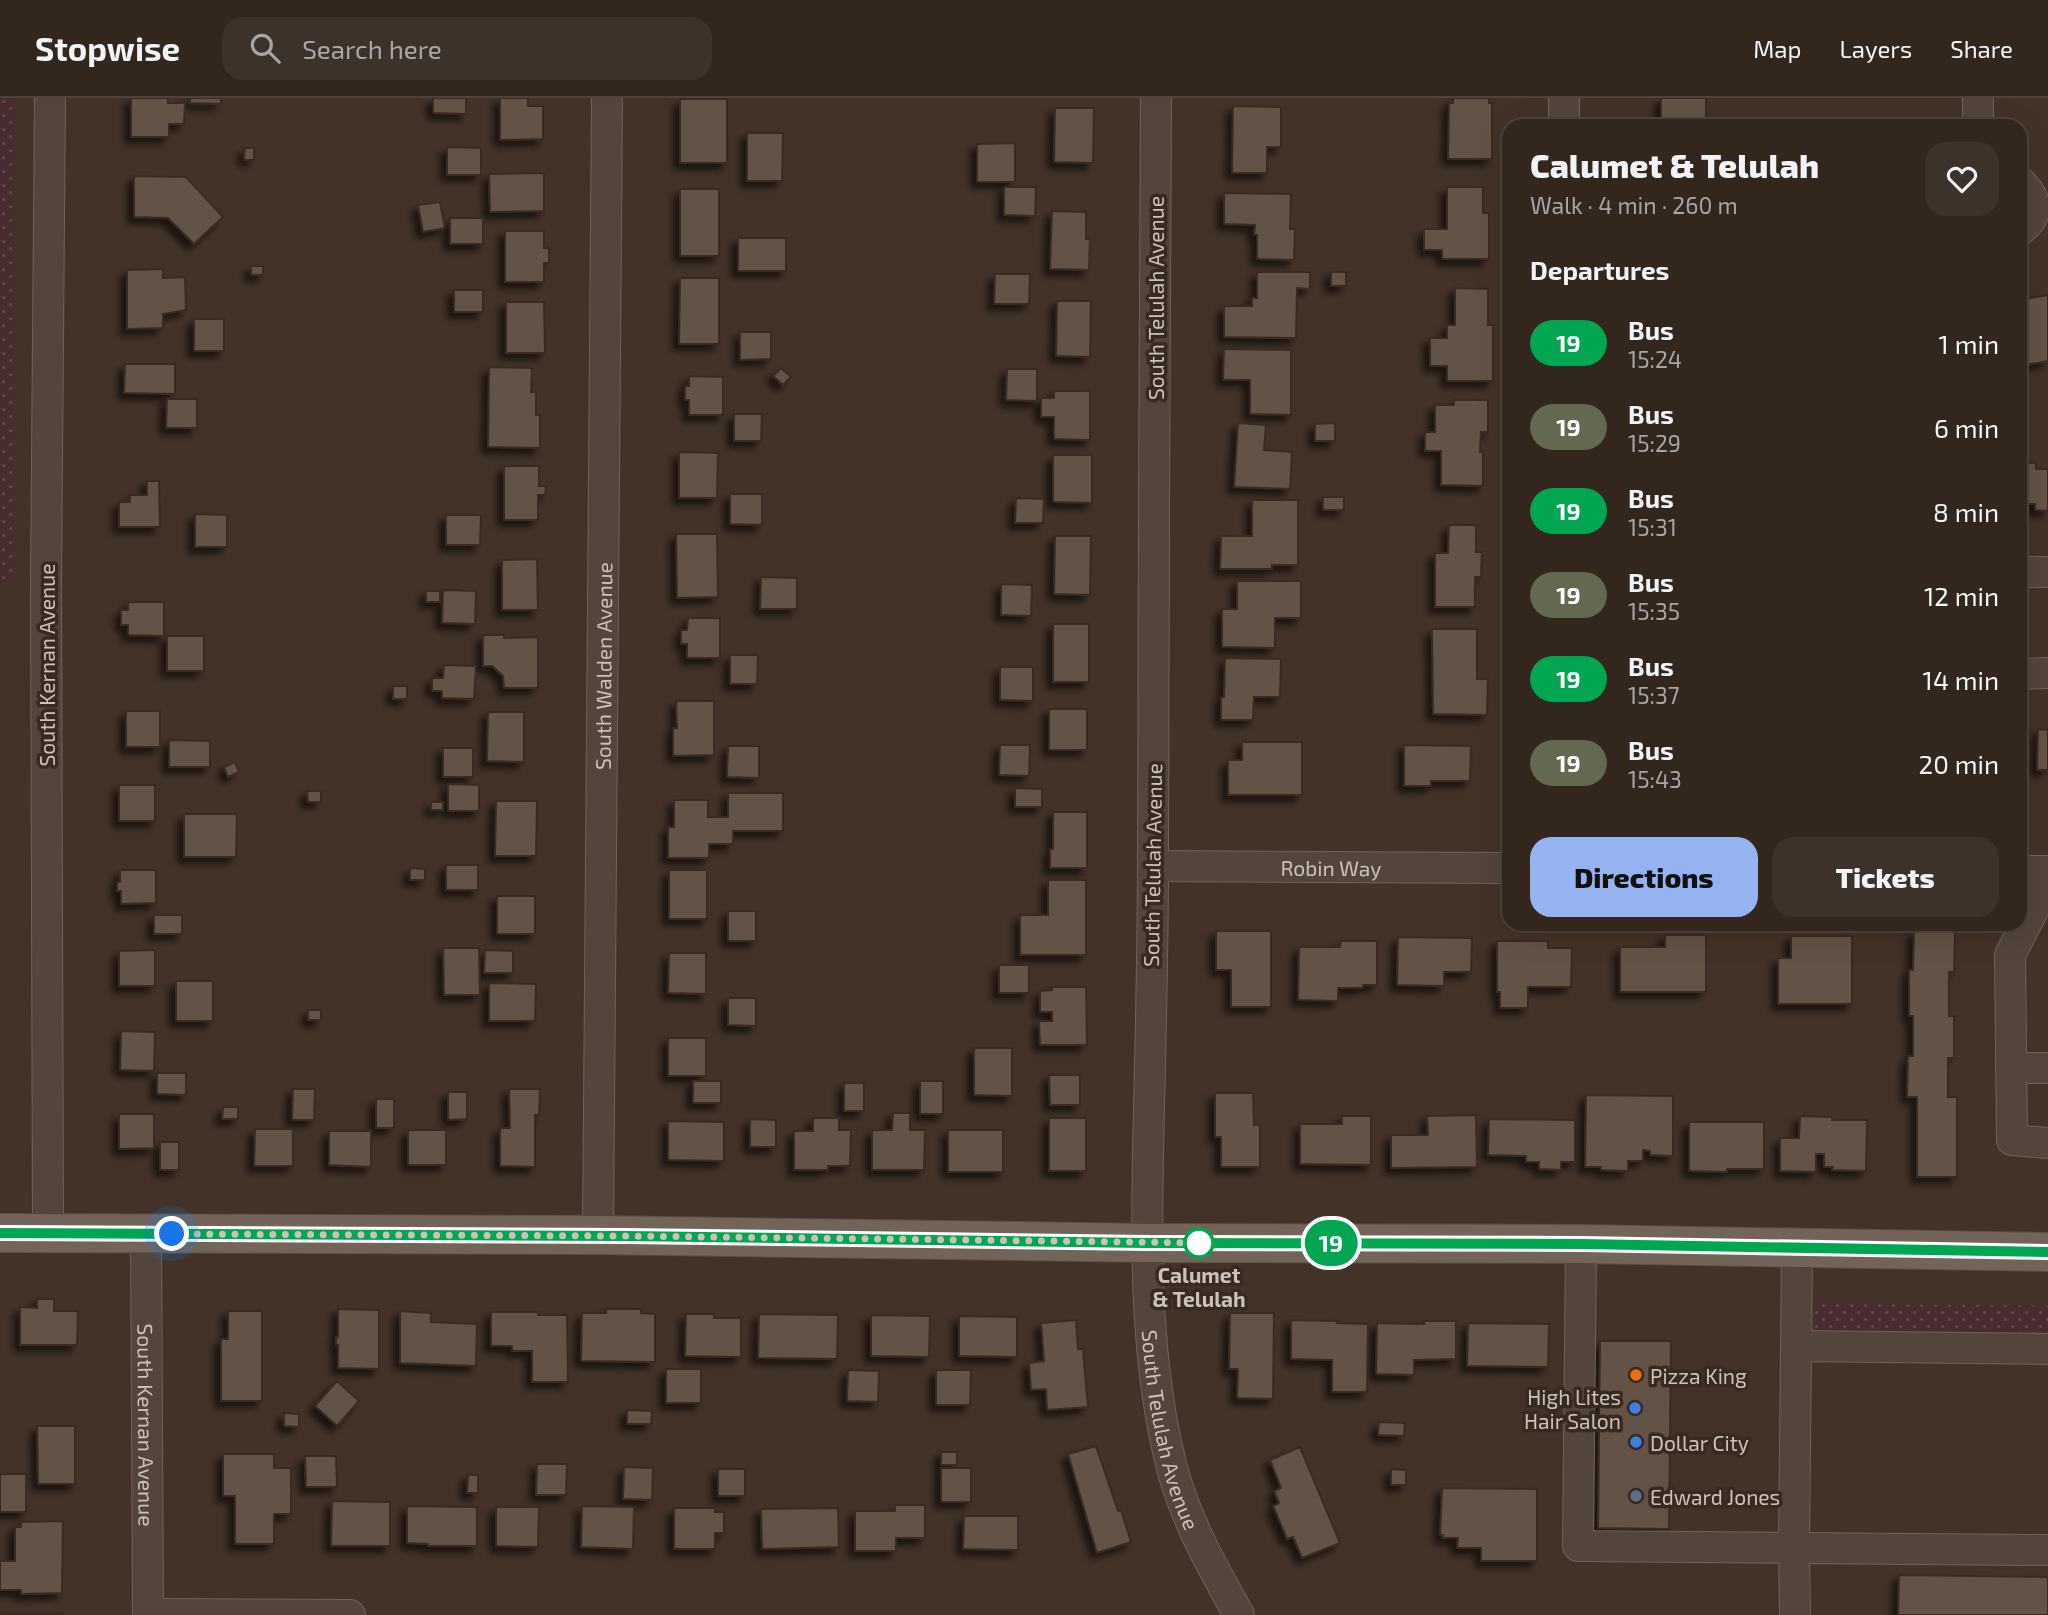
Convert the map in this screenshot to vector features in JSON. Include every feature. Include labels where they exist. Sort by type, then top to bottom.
[{"type":"main road","points":[[0,1233],[1581,1244],[2048,1252]]},
{"type":"street","name":"South Kernan Avenue","points":[[48,1233],[46,580],[50,98]]},
{"type":"street","name":"South Walden Avenue","points":[[598,1236],[607,98]]},
{"type":"street","name":"South Telulah Avenue","points":[[1156,98],[1153,866],[1147,1243],[1153,1360],[1157,1395],[1172,1467],[1186,1510],[1203,1552],[1239,1615]]},
{"type":"street","points":[[1564,98],[1564,119]]},
{"type":"street","points":[[1978,98],[1978,119]]},
{"type":"street","points":[[2027,188],[2032,193],[2035,208],[2027,225]]},
{"type":"street","points":[[2027,572],[2048,572]]},
{"type":"street","points":[[2027,674],[2048,673]]},
{"type":"street","name":"Robin Way","points":[[1153,866],[1502,868]]},
{"type":"street","points":[[2027,871],[2048,870]]},
{"type":"street","points":[[2027,922],[2048,881]]},
{"type":"street","points":[[2022,931],[2010,955],[2012,1140],[2048,1143]]},
{"type":"street","points":[[2011,1068],[2048,1068]]},
{"type":"street","name":"South Kernan Avenue","points":[[146,1234],[148,1614]]},
{"type":"street","points":[[1581,1244],[1578,1546],[2048,1549]]},
{"type":"street","points":[[1795,1615],[1797,1248]]},
{"type":"street","points":[[1796,1346],[2048,1349]]},
{"type":"street","points":[[148,1614],[350,1615]]},
{"type":"shaded area","points":[[0,98],[15,98],[12,581],[0,581]]},
{"type":"shaded area","points":[[1815,1303],[2048,1306],[2048,1336],[1815,1333]]},
{"type":"building","points":[[131,98],[168,98],[168,103],[185,103],[184,124],[169,124],[169,137],[131,137]]},
{"type":"building","points":[[190,98],[221,98],[221,104],[190,103]]},
{"type":"building","points":[[433,98],[466,98],[466,114],[433,113]]},
{"type":"building","points":[[500,98],[528,98],[528,106],[543,106],[543,139],[500,140]]},
{"type":"building","points":[[1453,98],[1489,98],[1489,103],[1492,103],[1492,159],[1448,159],[1449,103],[1453,103]]},
{"type":"building","points":[[1661,98],[1706,98],[1706,119],[1661,119]]},
{"type":"building","points":[[680,99],[727,99],[727,163],[680,163]]},
{"type":"building","points":[[1233,106],[1281,107],[1281,147],[1267,147],[1267,173],[1232,173]]},
{"type":"building","points":[[1055,108],[1094,108],[1093,163],[1054,162]]},
{"type":"building","points":[[1849,118],[1892,118],[1892,119]]},
{"type":"building","points":[[747,133],[783,133],[782,181],[747,181]]},
{"type":"building","points":[[1015,143],[1015,182],[977,182],[977,144]]},
{"type":"building","points":[[447,147],[481,148],[481,175],[447,175]]},
{"type":"building","points":[[245,148],[254,148],[254,160],[244,160]]},
{"type":"building","points":[[544,173],[544,211],[490,212],[489,174]]},
{"type":"building","points":[[134,176],[186,177],[223,217],[194,244],[168,218],[134,217]]},
{"type":"building","points":[[1004,187],[1036,187],[1035,216],[1004,215]]},
{"type":"building","points":[[1447,187],[1483,187],[1483,213],[1489,213],[1489,259],[1442,259],[1442,250],[1424,250],[1424,229],[1447,229]]},
{"type":"building","points":[[680,189],[719,189],[719,256],[680,256]]},
{"type":"building","points":[[1224,193],[1291,194],[1290,229],[1295,229],[1294,260],[1257,259],[1255,225],[1224,224]]},
{"type":"building","points":[[440,202],[445,228],[423,232],[418,205]]},
{"type":"building","points":[[1052,211],[1086,212],[1086,239],[1090,239],[1089,270],[1050,269]]},
{"type":"building","points":[[450,218],[483,218],[483,244],[450,244]]},
{"type":"building","points":[[505,231],[544,231],[544,248],[549,248],[549,263],[544,263],[544,282],[505,282]]},
{"type":"building","points":[[738,238],[786,238],[786,271],[738,271]]},
{"type":"building","points":[[251,266],[263,266],[263,275],[251,275]]},
{"type":"building","points":[[163,269],[163,278],[185,277],[186,310],[163,314],[163,328],[127,329],[127,270]]},
{"type":"building","points":[[1257,272],[1310,272],[1310,289],[1297,288],[1296,338],[1224,337],[1224,306],[1252,306],[1252,298],[1257,298]]},
{"type":"building","points":[[1331,272],[1346,272],[1346,286],[1331,286]]},
{"type":"building","points":[[995,274],[1030,274],[1029,304],[994,304]]},
{"type":"building","points":[[680,278],[719,278],[719,344],[679,344]]},
{"type":"building","points":[[1455,288],[1488,289],[1488,325],[1493,325],[1493,381],[1447,381],[1447,366],[1430,366],[1430,338],[1447,338],[1447,325],[1455,325]]},
{"type":"building","points":[[454,290],[483,290],[483,312],[454,312]]},
{"type":"building","points":[[2048,295],[2048,361],[2027,365],[2027,299]]},
{"type":"building","points":[[1057,301],[1091,301],[1090,357],[1056,356]]},
{"type":"building","points":[[506,302],[544,302],[545,353],[506,353]]},
{"type":"building","points":[[194,319],[224,319],[224,351],[194,351]]},
{"type":"building","points":[[740,332],[771,332],[771,359],[740,360]]},
{"type":"building","points":[[1224,349],[1291,350],[1291,415],[1250,414],[1250,380],[1223,380]]},
{"type":"building","points":[[125,364],[175,364],[175,394],[124,393]]},
{"type":"building","points":[[489,367],[532,368],[531,392],[536,392],[536,415],[540,415],[540,448],[488,447]]},
{"type":"building","points":[[781,368],[791,377],[783,385],[773,376]]},
{"type":"building","points":[[1007,369],[1037,369],[1037,401],[1006,400]]},
{"type":"building","points":[[689,376],[723,377],[723,415],[689,415],[685,386],[689,386]]},
{"type":"building","points":[[1054,391],[1090,391],[1090,440],[1054,439],[1054,417],[1041,417],[1041,398],[1054,398]]},
{"type":"building","points":[[167,399],[197,399],[197,428],[166,428]]},
{"type":"building","points":[[1454,400],[1488,400],[1488,432],[1481,432],[1483,486],[1441,485],[1441,451],[1425,451],[1425,432],[1435,432],[1435,405],[1454,405]]},
{"type":"building","points":[[734,414],[762,414],[761,441],[734,441]]},
{"type":"building","points":[[1238,423],[1266,425],[1264,450],[1292,452],[1290,489],[1234,487]]},
{"type":"building","points":[[1335,423],[1335,441],[1315,441],[1315,424]]},
{"type":"building","points":[[679,452],[718,453],[717,498],[679,498]]},
{"type":"building","points":[[1053,455],[1092,455],[1092,503],[1053,502]]},
{"type":"building","points":[[2027,463],[2036,463],[2036,469],[2048,469],[2048,511],[2035,510],[2035,504],[2027,504]]},
{"type":"building","points":[[504,466],[539,466],[539,486],[546,486],[545,495],[538,495],[538,520],[504,520]]},
{"type":"building","points":[[147,481],[159,481],[160,527],[119,527],[119,502],[130,502],[130,495],[147,495]]},
{"type":"building","points":[[730,494],[762,494],[762,525],[730,524]]},
{"type":"building","points":[[1323,497],[1344,497],[1344,510],[1323,510]]},
{"type":"building","points":[[1016,498],[1044,499],[1043,523],[1015,523]]},
{"type":"building","points":[[1252,500],[1298,500],[1298,565],[1272,565],[1272,569],[1220,569],[1221,536],[1252,536]]},
{"type":"building","points":[[195,514],[227,515],[227,547],[195,547]]},
{"type":"building","points":[[446,515],[481,515],[480,545],[446,545]]},
{"type":"building","points":[[1449,525],[1476,525],[1476,552],[1482,552],[1481,577],[1475,577],[1475,607],[1435,607],[1435,553],[1448,553]]},
{"type":"building","points":[[676,534],[717,534],[718,597],[677,598]]},
{"type":"building","points":[[1055,536],[1091,536],[1090,595],[1054,594]]},
{"type":"building","points":[[537,559],[538,610],[502,610],[502,560]]},
{"type":"building","points":[[761,577],[797,578],[797,609],[760,609]]},
{"type":"building","points":[[1237,581],[1301,581],[1301,618],[1275,618],[1275,648],[1222,647],[1222,609],[1237,609]]},
{"type":"building","points":[[1001,584],[1032,585],[1031,616],[1001,615]]},
{"type":"building","points":[[443,590],[476,591],[475,624],[442,623]]},
{"type":"building","points":[[426,591],[440,591],[440,602],[426,602]]},
{"type":"building","points":[[128,602],[164,602],[164,636],[128,635],[128,625],[121,625],[121,610],[128,610]]},
{"type":"building","points":[[688,618],[720,618],[720,658],[687,658],[687,644],[681,644],[681,630],[687,630]]},
{"type":"building","points":[[1053,624],[1089,624],[1089,682],[1053,682]]},
{"type":"building","points":[[1432,629],[1477,629],[1477,679],[1488,679],[1487,715],[1433,714]]},
{"type":"building","points":[[483,635],[504,635],[504,638],[538,637],[538,688],[504,688],[503,676],[492,666],[483,666]]},
{"type":"building","points":[[167,636],[204,636],[204,671],[167,671]]},
{"type":"building","points":[[730,655],[758,655],[757,684],[730,684]]},
{"type":"building","points":[[1225,658],[1281,659],[1280,697],[1254,697],[1253,720],[1221,720]]},
{"type":"building","points":[[444,665],[476,666],[474,699],[442,698],[442,691],[432,691],[432,678],[443,678]]},
{"type":"building","points":[[1000,667],[1033,667],[1033,701],[1000,700]]},
{"type":"building","points":[[393,686],[407,686],[407,699],[393,699]]},
{"type":"building","points":[[676,701],[714,701],[714,755],[673,756],[673,728],[677,728]]},
{"type":"building","points":[[1049,709],[1087,709],[1087,750],[1049,750]]},
{"type":"building","points":[[126,711],[160,711],[160,747],[126,747]]},
{"type":"building","points":[[488,712],[524,712],[524,762],[487,761]]},
{"type":"building","points":[[2038,729],[2048,730],[2048,770],[2037,770]]},
{"type":"building","points":[[169,740],[210,741],[210,767],[169,767]]},
{"type":"building","points":[[1242,742],[1302,742],[1302,795],[1228,795],[1228,760],[1242,760]]},
{"type":"building","points":[[1000,745],[1030,745],[1029,776],[999,775]]},
{"type":"building","points":[[1404,745],[1471,746],[1470,781],[1431,781],[1431,786],[1404,786]]},
{"type":"building","points":[[728,746],[759,746],[759,778],[727,777]]},
{"type":"building","points":[[443,748],[473,748],[473,777],[443,777]]},
{"type":"building","points":[[235,762],[239,772],[228,777],[224,767]]},
{"type":"building","points":[[448,784],[479,785],[479,811],[448,811]]},
{"type":"building","points":[[119,785],[155,785],[155,821],[119,821]]},
{"type":"building","points":[[1015,788],[1042,789],[1042,807],[1015,807]]},
{"type":"building","points":[[307,791],[321,791],[321,802],[308,802]]},
{"type":"building","points":[[728,793],[783,793],[783,831],[733,831],[733,844],[709,844],[709,858],[668,858],[668,827],[674,827],[674,800],[708,800],[708,817],[728,817]]},
{"type":"building","points":[[496,801],[537,801],[536,856],[495,856]]},
{"type":"building","points":[[431,802],[443,802],[443,810],[431,810]]},
{"type":"building","points":[[1053,812],[1087,812],[1087,868],[1050,868]]},
{"type":"building","points":[[184,814],[237,814],[236,857],[184,857]]},
{"type":"building","points":[[446,865],[478,865],[478,890],[446,890]]},
{"type":"building","points":[[410,868],[425,869],[425,880],[410,880]]},
{"type":"building","points":[[120,870],[156,870],[156,903],[121,904],[121,891],[117,891]]},
{"type":"building","points":[[669,870],[707,870],[707,919],[669,919]]},
{"type":"building","points":[[1048,880],[1086,880],[1086,955],[1020,955],[1020,915],[1048,915]]},
{"type":"building","points":[[497,896],[535,896],[535,934],[497,934]]},
{"type":"building","points":[[728,911],[756,911],[756,941],[728,941]]},
{"type":"building","points":[[154,915],[182,915],[182,934],[154,934]]},
{"type":"building","points":[[1216,931],[1271,931],[1271,1007],[1231,1007],[1231,970],[1216,970]]},
{"type":"building","points":[[1914,931],[1955,932],[1954,972],[1949,972],[1949,1016],[1954,1016],[1954,1058],[1948,1058],[1948,1097],[1957,1097],[1957,1177],[1917,1177],[1917,1097],[1907,1097],[1908,1056],[1913,1056],[1913,1016],[1909,1016],[1909,970],[1913,970]]},
{"type":"building","points":[[1665,935],[1706,935],[1706,992],[1620,992],[1620,947],[1665,947]]},
{"type":"building","points":[[1791,936],[1852,936],[1852,1004],[1778,1004],[1778,958],[1791,958]]},
{"type":"building","points":[[1398,937],[1472,938],[1471,972],[1444,972],[1444,986],[1397,985]]},
{"type":"building","points":[[1341,941],[1377,941],[1377,985],[1338,988],[1338,1001],[1298,1000],[1299,947],[1340,947]]},
{"type":"building","points":[[1497,941],[1548,941],[1548,948],[1572,948],[1571,987],[1528,987],[1528,1008],[1500,1008],[1500,992],[1497,992]]},
{"type":"building","points":[[443,948],[479,948],[480,995],[444,995]]},
{"type":"building","points":[[155,950],[155,986],[119,986],[119,951]]},
{"type":"building","points":[[485,950],[513,951],[513,973],[484,973]]},
{"type":"building","points":[[669,953],[706,953],[706,994],[668,993]]},
{"type":"building","points":[[999,965],[1029,965],[1029,993],[999,993]]},
{"type":"building","points":[[176,981],[213,981],[213,1021],[176,1021]]},
{"type":"building","points":[[489,983],[536,984],[535,1021],[489,1021]]},
{"type":"building","points":[[1052,987],[1086,987],[1087,1045],[1040,1045],[1039,1021],[1052,1021],[1052,1012],[1040,1012],[1040,991],[1052,990]]},
{"type":"building","points":[[728,998],[756,998],[756,1026],[728,1025]]},
{"type":"building","points":[[308,1010],[321,1010],[321,1020],[308,1020]]},
{"type":"building","points":[[121,1031],[155,1032],[154,1071],[120,1070]]},
{"type":"building","points":[[668,1038],[706,1038],[706,1076],[668,1076]]},
{"type":"building","points":[[974,1048],[1012,1048],[1012,1096],[974,1095]]},
{"type":"building","points":[[157,1073],[186,1073],[186,1095],[157,1094]]},
{"type":"building","points":[[1049,1075],[1080,1075],[1080,1105],[1050,1105]]},
{"type":"building","points":[[693,1081],[721,1081],[721,1103],[693,1103]]},
{"type":"building","points":[[920,1081],[943,1081],[943,1114],[920,1114]]},
{"type":"building","points":[[844,1083],[864,1083],[864,1111],[844,1111]]},
{"type":"building","points":[[293,1089],[315,1089],[314,1120],[292,1120]]},
{"type":"building","points":[[509,1089],[540,1089],[539,1115],[535,1115],[535,1167],[500,1166],[500,1128],[510,1128]]},
{"type":"building","points":[[448,1092],[467,1092],[467,1119],[448,1120]]},
{"type":"building","points":[[1215,1093],[1253,1093],[1254,1125],[1260,1125],[1260,1167],[1221,1167],[1221,1137],[1215,1137]]},
{"type":"building","points":[[1586,1095],[1673,1096],[1673,1156],[1650,1155],[1650,1151],[1643,1150],[1643,1161],[1628,1161],[1628,1171],[1585,1167]]},
{"type":"building","points":[[376,1099],[394,1099],[394,1128],[376,1128]]},
{"type":"building","points":[[223,1107],[238,1107],[238,1119],[222,1119]]},
{"type":"building","points":[[893,1113],[910,1113],[910,1130],[925,1130],[924,1170],[872,1170],[872,1130],[892,1130]]},
{"type":"building","points":[[119,1114],[154,1114],[154,1148],[119,1149]]},
{"type":"building","points":[[1476,1115],[1477,1167],[1391,1168],[1391,1135],[1428,1135],[1427,1116]]},
{"type":"building","points":[[1342,1116],[1371,1116],[1371,1165],[1300,1164],[1300,1124],[1342,1124]]},
{"type":"building","points":[[1800,1116],[1867,1120],[1866,1171],[1832,1170],[1833,1167],[1824,1167],[1824,1154],[1816,1154],[1816,1172],[1780,1171],[1780,1138],[1799,1138]]},
{"type":"building","points":[[813,1118],[839,1118],[839,1130],[851,1130],[850,1166],[828,1166],[828,1170],[794,1170],[794,1131],[813,1131]]},
{"type":"building","points":[[1049,1118],[1086,1118],[1086,1171],[1049,1171]]},
{"type":"building","points":[[750,1119],[776,1120],[776,1147],[750,1147]]},
{"type":"building","points":[[1489,1119],[1575,1120],[1575,1162],[1561,1162],[1561,1170],[1539,1169],[1539,1162],[1526,1162],[1526,1156],[1488,1155]]},
{"type":"building","points":[[668,1121],[724,1122],[724,1161],[668,1160]]},
{"type":"building","points":[[1689,1122],[1764,1122],[1764,1169],[1689,1171]]},
{"type":"building","points":[[255,1129],[293,1129],[293,1166],[254,1166]]},
{"type":"building","points":[[408,1130],[446,1130],[446,1165],[408,1165]]},
{"type":"building","points":[[948,1130],[1003,1130],[1003,1172],[948,1172]]},
{"type":"building","points":[[329,1131],[371,1131],[371,1167],[329,1165]]},
{"type":"building","points":[[160,1142],[179,1142],[179,1170],[160,1170]]},
{"type":"building","points":[[37,1299],[54,1299],[54,1311],[78,1311],[77,1345],[20,1345],[20,1307],[37,1308]]},
{"type":"building","points":[[338,1309],[379,1310],[379,1369],[338,1368]]},
{"type":"building","points":[[606,1309],[641,1309],[641,1313],[655,1314],[655,1362],[581,1361],[582,1313],[606,1313]]},
{"type":"building","points":[[228,1311],[262,1311],[262,1401],[221,1401],[221,1339],[228,1339]]},
{"type":"building","points":[[400,1311],[431,1313],[431,1322],[477,1324],[476,1366],[400,1363]]},
{"type":"building","points":[[491,1312],[567,1315],[568,1382],[532,1382],[532,1351],[512,1351],[512,1346],[491,1346]]},
{"type":"building","points":[[1230,1313],[1274,1313],[1273,1399],[1237,1398],[1238,1369],[1229,1369]]},
{"type":"building","points":[[686,1314],[741,1318],[741,1357],[685,1356]]},
{"type":"building","points":[[759,1314],[838,1315],[837,1359],[758,1358]]},
{"type":"building","points":[[871,1315],[930,1316],[929,1357],[871,1356]]},
{"type":"building","points":[[959,1316],[1017,1317],[1017,1357],[959,1356]]},
{"type":"building","points":[[1076,1320],[1078,1349],[1083,1349],[1088,1407],[1047,1410],[1046,1389],[1031,1390],[1029,1363],[1044,1361],[1041,1323]]},
{"type":"building","points":[[1291,1320],[1368,1324],[1367,1392],[1332,1392],[1332,1360],[1291,1359]]},
{"type":"building","points":[[1424,1321],[1456,1321],[1456,1359],[1414,1360],[1414,1375],[1376,1374],[1377,1323],[1424,1324]]},
{"type":"building","points":[[1468,1323],[1549,1324],[1548,1367],[1467,1366]]},
{"type":"building","points":[[1600,1341],[1671,1341],[1669,1529],[1598,1528]]},
{"type":"building","points":[[666,1369],[701,1369],[701,1403],[666,1403]]},
{"type":"building","points":[[848,1370],[879,1371],[878,1402],[847,1401]]},
{"type":"building","points":[[936,1370],[971,1370],[970,1405],[936,1405]]},
{"type":"building","points":[[337,1381],[359,1401],[337,1426],[315,1406]]},
{"type":"building","points":[[627,1410],[652,1411],[651,1424],[627,1424]]},
{"type":"building","points":[[284,1413],[299,1414],[299,1427],[284,1426]]},
{"type":"building","points":[[1379,1422],[1405,1423],[1404,1436],[1378,1435]]},
{"type":"building","points":[[37,1426],[75,1426],[75,1484],[38,1484]]},
{"type":"building","points":[[1096,1446],[1131,1542],[1097,1553],[1068,1454]]},
{"type":"building","points":[[1300,1447],[1340,1543],[1302,1558],[1293,1537],[1287,1539],[1273,1506],[1279,1503],[1274,1491],[1281,1488],[1270,1460]]},
{"type":"building","points":[[941,1452],[957,1452],[957,1465],[941,1465]]},
{"type":"building","points":[[223,1454],[274,1454],[274,1468],[291,1468],[291,1514],[274,1514],[274,1544],[235,1544],[235,1496],[223,1496]]},
{"type":"building","points":[[305,1456],[336,1456],[337,1487],[306,1487]]},
{"type":"building","points":[[537,1464],[567,1464],[566,1495],[536,1495]]},
{"type":"building","points":[[624,1467],[653,1468],[652,1500],[623,1499]]},
{"type":"building","points":[[941,1468],[971,1468],[971,1502],[941,1502]]},
{"type":"building","points":[[718,1469],[745,1469],[745,1496],[718,1496]]},
{"type":"building","points":[[1391,1469],[1406,1470],[1406,1485],[1391,1485]]},
{"type":"building","points":[[0,1474],[26,1474],[26,1512],[0,1512]]},
{"type":"building","points":[[468,1475],[478,1475],[478,1493],[467,1493]]},
{"type":"building","points":[[1442,1488],[1537,1489],[1537,1561],[1481,1561],[1481,1548],[1457,1548],[1458,1538],[1442,1538]]},
{"type":"building","points":[[332,1501],[390,1502],[390,1546],[331,1546]]},
{"type":"building","points":[[895,1505],[925,1505],[925,1538],[896,1538],[896,1551],[855,1551],[855,1511],[895,1511]]},
{"type":"building","points":[[407,1506],[477,1507],[477,1546],[407,1543]]},
{"type":"building","points":[[582,1506],[634,1507],[633,1549],[581,1547]]},
{"type":"building","points":[[496,1507],[539,1507],[538,1547],[496,1546]]},
{"type":"building","points":[[674,1508],[715,1508],[715,1512],[724,1512],[724,1533],[715,1533],[715,1549],[674,1549]]},
{"type":"building","points":[[838,1508],[839,1547],[762,1549],[761,1509]]},
{"type":"building","points":[[964,1516],[1018,1516],[1018,1550],[963,1549]]},
{"type":"building","points":[[63,1521],[62,1593],[21,1594],[21,1590],[0,1590],[0,1561],[15,1561],[15,1527],[21,1527],[21,1522]]},
{"type":"building","points":[[1899,1575],[2048,1577],[2048,1615],[1898,1615]]},
{"type":"building","points":[[63,1613],[63,1615],[3,1615]]},
{"type":"bus line","name":"19","points":[[0,1233],[1581,1244],[2048,1252]]},
{"type":"place","name":"Calumet & Telulah","points":[[1199,1243]]},
{"type":"place","name":"Pizza King","points":[[1636,1375]]},
{"type":"place","name":"High Lites Hair Salon","points":[[1635,1408]]},
{"type":"place","name":"Dollar City","points":[[1636,1442]]},
{"type":"place","name":"Edward Jones","points":[[1636,1496]]},
{"type":"route","points":[[172,1234],[1211,1243],[1199,1243]]}]
